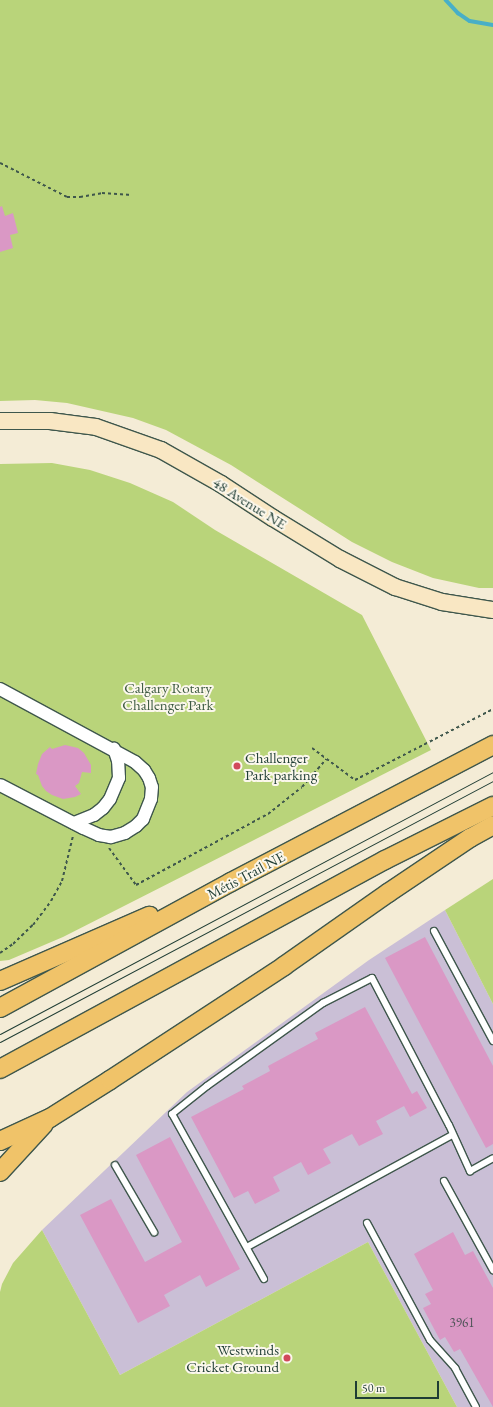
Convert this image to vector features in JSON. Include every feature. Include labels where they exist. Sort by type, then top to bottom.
[{"type":"main road","name":"Métis Trail NE","points":[[0,1008],[231,882],[493,744]]},
{"type":"main road","points":[[0,1069],[385,860],[493,806]]},
{"type":"main road","points":[[0,1141],[50,1118],[284,966],[394,889],[493,824]]},
{"type":"main road","points":[[0,981],[100,936],[231,882]]},
{"type":"main road","points":[[0,1172],[50,1118]]},
{"type":"street","name":"48 Avenue NE","points":[[0,421],[50,421],[96,427],[161,450],[221,484],[340,559],[395,587],[442,602],[493,610]]},
{"type":"street","points":[[0,689],[136,762],[144,770],[152,787],[148,810],[136,826],[125,833],[111,837],[74,828],[0,785]]},
{"type":"street","points":[[74,828],[103,808],[113,794],[119,774],[118,761],[114,749]]},
{"type":"lane","points":[[434,931],[493,1041]]},
{"type":"lane","points":[[264,1279],[172,1114],[207,1086],[323,1004],[372,978],[470,1171],[493,1158]]},
{"type":"lane","points":[[247,1247],[452,1135]]},
{"type":"lane","points":[[115,1164],[154,1232]]},
{"type":"lane","points":[[444,1181],[493,1270]]},
{"type":"lane","points":[[367,1223],[430,1340],[455,1368],[476,1407]]},
{"type":"path","points":[[0,163],[67,197],[80,197],[102,193],[132,195]]},
{"type":"path","points":[[312,748],[355,780],[493,709]]},
{"type":"path","points":[[102,845],[109,848],[136,885],[268,814],[302,787],[326,759]]},
{"type":"path","points":[[0,953],[13,944],[33,925],[51,901],[62,881],[74,828]]},
{"type":"shaded area","points":[[445,910],[493,1004],[493,1407],[457,1407],[368,1242],[120,1375],[42,1230],[187,1092],[369,960]]},
{"type":"green space","points":[[0,0],[493,0],[493,588],[479,588],[433,578],[392,562],[352,542],[231,465],[166,430],[133,418],[67,403],[35,400],[0,401]]},
{"type":"green space","name":"Calgary Rotary Challenger Park","points":[[52,463],[90,470],[130,483],[173,502],[215,530],[362,615],[431,750],[63,937],[9,960],[0,961],[0,464]]},
{"type":"green space","points":[[493,879],[493,1004],[445,910]]},
{"type":"green space","points":[[42,1230],[120,1375],[368,1242],[457,1407],[0,1407],[0,1292],[2,1284],[13,1263]]},
{"type":"building","points":[[2,206],[5,216],[13,213],[18,233],[10,235],[13,248],[0,252],[0,207]]},
{"type":"building","points":[[65,745],[78,748],[84,753],[91,765],[91,773],[82,772],[79,783],[75,786],[81,794],[75,797],[63,799],[46,791],[42,786],[38,775],[36,774],[42,754],[50,747],[52,749]]},
{"type":"building","points":[[425,937],[493,1066],[493,1144],[486,1148],[385,958]]},
{"type":"building","points":[[365,1007],[412,1094],[417,1091],[427,1108],[410,1117],[404,1106],[376,1121],[383,1134],[359,1146],[352,1134],[323,1149],[331,1163],[308,1175],[301,1162],[273,1177],[280,1191],[255,1204],[248,1191],[234,1198],[191,1117],[244,1089],[242,1086],[270,1071],[268,1066],[318,1039],[315,1033]]},
{"type":"building","points":[[170,1137],[240,1269],[206,1287],[200,1275],[164,1295],[170,1306],[138,1323],[80,1215],[111,1199],[145,1262],[182,1242],[136,1155]]},
{"type":"building","points":[[453,1232],[465,1255],[473,1251],[493,1288],[493,1407],[460,1349],[454,1352],[445,1337],[440,1340],[423,1308],[431,1304],[425,1294],[433,1290],[414,1254]]},
{"type":"waterway","points":[[446,0],[458,13],[470,21],[493,25]]},
{"type":"tram line","points":[[0,1034],[493,772]]},
{"type":"tram line","points":[[0,1042],[493,781]]},
{"type":"place","name":"Challenger Park parking","points":[[237,766]]},
{"type":"place","name":"Westwinds Cricket Ground","points":[[287,1358]]}]
